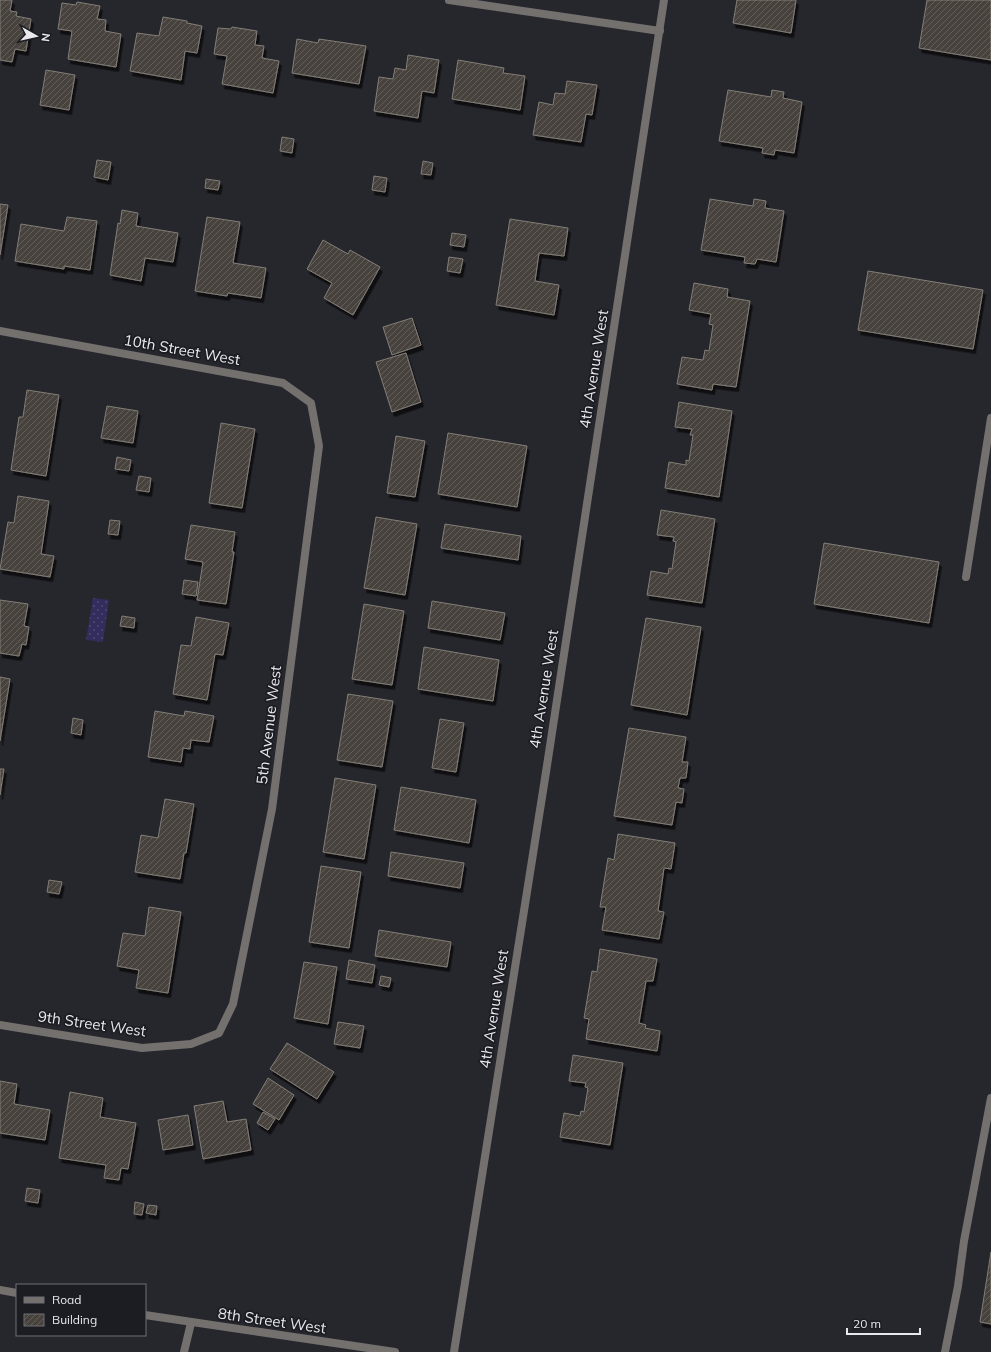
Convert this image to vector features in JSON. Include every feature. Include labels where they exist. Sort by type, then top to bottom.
[{"type":"street","points":[[450,0],[660,31]]},
{"type":"street","name":"4th Avenue West","points":[[454,1352],[548,756],[664,0]]},
{"type":"street","name":"10th Street West","points":[[0,331],[283,383],[311,403],[319,446]]},
{"type":"street","points":[[966,577],[991,418]]},
{"type":"street","name":"5th Avenue West","points":[[233,1004],[272,809],[319,446]]},
{"type":"street","name":"9th Street West","points":[[0,1025],[142,1048],[191,1044],[219,1033],[233,1004]]},
{"type":"street","points":[[945,1352],[991,1098]]},
{"type":"street","points":[[0,1290],[16,1293]]},
{"type":"street","name":"8th Street West","points":[[146,1315],[395,1352]]},
{"type":"street","points":[[184,1352],[191,1323]]},
{"type":"shaded area","points":[[93,598],[109,600],[103,642],[86,640]]},
{"type":"building","points":[[0,0],[12,0],[10,11],[17,12],[16,16],[31,19],[26,51],[15,49],[12,62],[0,60]]},
{"type":"building","points":[[737,0],[796,0],[791,33],[733,23]]},
{"type":"building","points":[[927,0],[991,0],[991,60],[919,48]]},
{"type":"building","points":[[77,2],[100,6],[97,19],[106,20],[105,31],[121,34],[116,67],[68,59],[72,31],[58,29],[62,3],[76,5]]},
{"type":"building","points":[[163,17],[187,21],[187,23],[202,26],[197,53],[185,51],[181,80],[130,71],[137,33],[159,36]]},
{"type":"building","points":[[232,27],[257,31],[255,45],[264,46],[262,58],[279,61],[273,93],[222,84],[227,56],[214,54],[218,28],[231,29]]},
{"type":"building","points":[[297,39],[318,43],[319,39],[366,46],[359,84],[292,73]]},
{"type":"building","points":[[408,55],[439,60],[434,93],[422,91],[418,118],[374,111],[379,77],[393,79],[395,68],[406,70]]},
{"type":"building","points":[[458,60],[504,68],[503,73],[525,76],[520,110],[452,99]]},
{"type":"building","points":[[46,70],[75,75],[69,110],[40,105]]},
{"type":"building","points":[[567,81],[597,85],[592,115],[586,114],[581,142],[533,135],[539,102],[553,105],[555,93],[565,94]]},
{"type":"building","points":[[728,90],[771,97],[772,90],[784,92],[783,98],[802,102],[794,153],[775,150],[774,155],[762,153],[763,148],[719,141]]},
{"type":"building","points":[[282,137],[294,139],[292,153],[280,151]]},
{"type":"building","points":[[97,160],[111,162],[108,180],[94,177]]},
{"type":"building","points":[[423,161],[433,163],[431,175],[421,174]]},
{"type":"building","points":[[374,176],[387,178],[385,192],[372,190]]},
{"type":"building","points":[[206,179],[220,181],[218,190],[205,188]]},
{"type":"building","points":[[710,199],[753,206],[754,199],[766,201],[765,208],[784,211],[776,262],[757,259],[755,264],[744,263],[745,257],[701,250]]},
{"type":"building","points":[[0,204],[8,205],[0,255]]},
{"type":"building","points":[[122,210],[138,213],[136,226],[178,233],[173,262],[145,258],[141,281],[110,275],[118,223],[120,224]]},
{"type":"building","points":[[67,217],[97,221],[90,270],[64,266],[64,269],[15,261],[21,224],[64,231]]},
{"type":"building","points":[[207,217],[240,222],[233,263],[266,268],[261,298],[228,293],[227,296],[195,291]]},
{"type":"building","points":[[510,219],[568,228],[564,256],[539,253],[535,281],[559,285],[554,315],[496,305]]},
{"type":"building","points":[[452,233],[466,235],[464,247],[450,245]]},
{"type":"building","points":[[323,240],[348,254],[350,250],[380,267],[353,315],[324,298],[332,283],[307,269]]},
{"type":"building","points":[[449,257],[463,259],[460,273],[447,271]]},
{"type":"building","points":[[868,271],[983,290],[973,349],[858,330]]},
{"type":"building","points":[[694,283],[728,289],[727,297],[750,301],[736,387],[713,384],[712,390],[677,384],[682,357],[703,360],[705,350],[709,351],[713,325],[709,324],[711,314],[689,310]]},
{"type":"building","points":[[412,318],[421,345],[392,355],[383,327]]},
{"type":"building","points":[[406,353],[421,402],[392,412],[376,362]]},
{"type":"building","points":[[27,390],[59,395],[46,476],[11,470],[19,417],[23,417]]},
{"type":"building","points":[[679,402],[732,411],[719,497],[665,488],[669,462],[686,465],[686,460],[689,461],[693,435],[690,435],[692,429],[675,427]]},
{"type":"building","points":[[107,406],[138,411],[133,443],[101,438]]},
{"type":"building","points":[[221,423],[255,429],[242,508],[209,503]]},
{"type":"building","points":[[448,433],[527,446],[517,507],[438,494]]},
{"type":"building","points":[[396,436],[425,441],[415,497],[387,493]]},
{"type":"building","points":[[117,457],[131,460],[129,471],[115,469]]},
{"type":"building","points":[[139,476],[151,478],[149,492],[136,490]]},
{"type":"building","points":[[18,496],[49,501],[41,554],[54,556],[50,577],[0,569],[8,522],[14,523]]},
{"type":"building","points":[[661,510],[715,519],[702,603],[647,595],[651,571],[668,574],[669,568],[672,569],[676,542],[673,541],[674,537],[657,535]]},
{"type":"building","points":[[376,517],[417,524],[405,595],[364,588]]},
{"type":"building","points":[[110,520],[120,521],[118,535],[108,534]]},
{"type":"building","points":[[445,524],[521,536],[518,560],[441,548]]},
{"type":"building","points":[[191,525],[235,532],[232,552],[234,552],[226,604],[197,600],[203,562],[185,559]]},
{"type":"building","points":[[824,543],[939,562],[929,623],[814,604]]},
{"type":"building","points":[[184,580],[198,582],[196,596],[182,594]]},
{"type":"building","points":[[0,600],[28,604],[24,626],[29,627],[26,645],[22,644],[19,656],[0,653]]},
{"type":"building","points":[[432,601],[505,613],[500,640],[428,628]]},
{"type":"building","points":[[364,604],[404,611],[392,685],[352,679]]},
{"type":"building","points":[[122,616],[135,618],[134,628],[120,626]]},
{"type":"building","points":[[196,617],[229,623],[223,655],[215,654],[207,700],[173,694],[181,645],[191,646]]},
{"type":"building","points":[[646,618],[701,627],[687,715],[631,705]]},
{"type":"building","points":[[424,647],[499,660],[493,701],[418,689]]},
{"type":"building","points":[[0,677],[10,679],[0,741]]},
{"type":"building","points":[[348,694],[393,701],[382,767],[337,760]]},
{"type":"building","points":[[155,711],[184,716],[185,711],[214,716],[209,742],[191,740],[190,749],[183,748],[181,762],[148,757]]},
{"type":"building","points":[[73,718],[83,720],[81,735],[71,733]]},
{"type":"building","points":[[440,719],[464,723],[456,772],[432,768]]},
{"type":"building","points":[[629,728],[686,737],[682,762],[688,762],[686,778],[680,778],[678,788],[684,789],[682,803],[676,802],[672,825],[614,816]]},
{"type":"building","points":[[0,769],[4,769],[0,795]]},
{"type":"building","points":[[335,778],[376,785],[364,859],[323,852]]},
{"type":"building","points":[[401,787],[476,800],[469,843],[394,830]]},
{"type":"building","points":[[165,799],[194,804],[180,879],[135,872],[141,835],[158,838]]},
{"type":"building","points":[[618,834],[675,843],[671,869],[664,868],[658,911],[664,912],[659,939],[602,930],[606,907],[600,907],[608,858],[614,860]]},
{"type":"building","points":[[391,852],[464,863],[460,888],[388,876]]},
{"type":"building","points":[[321,866],[361,872],[349,948],[309,942]]},
{"type":"building","points":[[49,880],[62,882],[59,894],[47,892]]},
{"type":"building","points":[[149,907],[181,912],[168,993],[136,988],[139,970],[117,966],[123,933],[145,936]]},
{"type":"building","points":[[379,930],[451,942],[447,967],[375,956]]},
{"type":"building","points":[[600,949],[657,959],[653,981],[646,981],[639,1023],[646,1025],[645,1028],[660,1031],[657,1051],[586,1039],[589,1019],[584,1018],[592,971],[597,972]]},
{"type":"building","points":[[349,960],[375,965],[372,983],[346,979]]},
{"type":"building","points":[[304,962],[337,967],[328,1024],[294,1018]]},
{"type":"building","points":[[381,976],[391,978],[389,987],[379,985]]},
{"type":"building","points":[[338,1022],[364,1026],[360,1048],[334,1044]]},
{"type":"building","points":[[287,1043],[334,1072],[317,1099],[270,1069]]},
{"type":"building","points":[[573,1055],[623,1063],[610,1145],[560,1137],[564,1113],[580,1116],[581,1111],[584,1112],[588,1088],[585,1087],[586,1083],[569,1081]]},
{"type":"building","points":[[268,1078],[294,1095],[279,1120],[253,1104]]},
{"type":"building","points":[[0,1081],[17,1084],[14,1104],[50,1110],[45,1140],[0,1133]]},
{"type":"building","points":[[70,1092],[103,1098],[100,1117],[136,1123],[128,1169],[121,1168],[119,1180],[104,1178],[106,1165],[59,1158]]},
{"type":"building","points":[[223,1101],[227,1122],[246,1119],[251,1150],[203,1159],[194,1106]]},
{"type":"building","points":[[263,1112],[275,1119],[268,1130],[257,1123]]},
{"type":"building","points":[[188,1115],[193,1145],[163,1150],[158,1120]]},
{"type":"building","points":[[27,1188],[40,1190],[38,1203],[25,1201]]},
{"type":"building","points":[[135,1202],[144,1204],[142,1215],[134,1214]]},
{"type":"building","points":[[148,1205],[157,1206],[156,1215],[146,1213]]},
{"type":"building","points":[[991,1252],[991,1324],[980,1322]]}]
